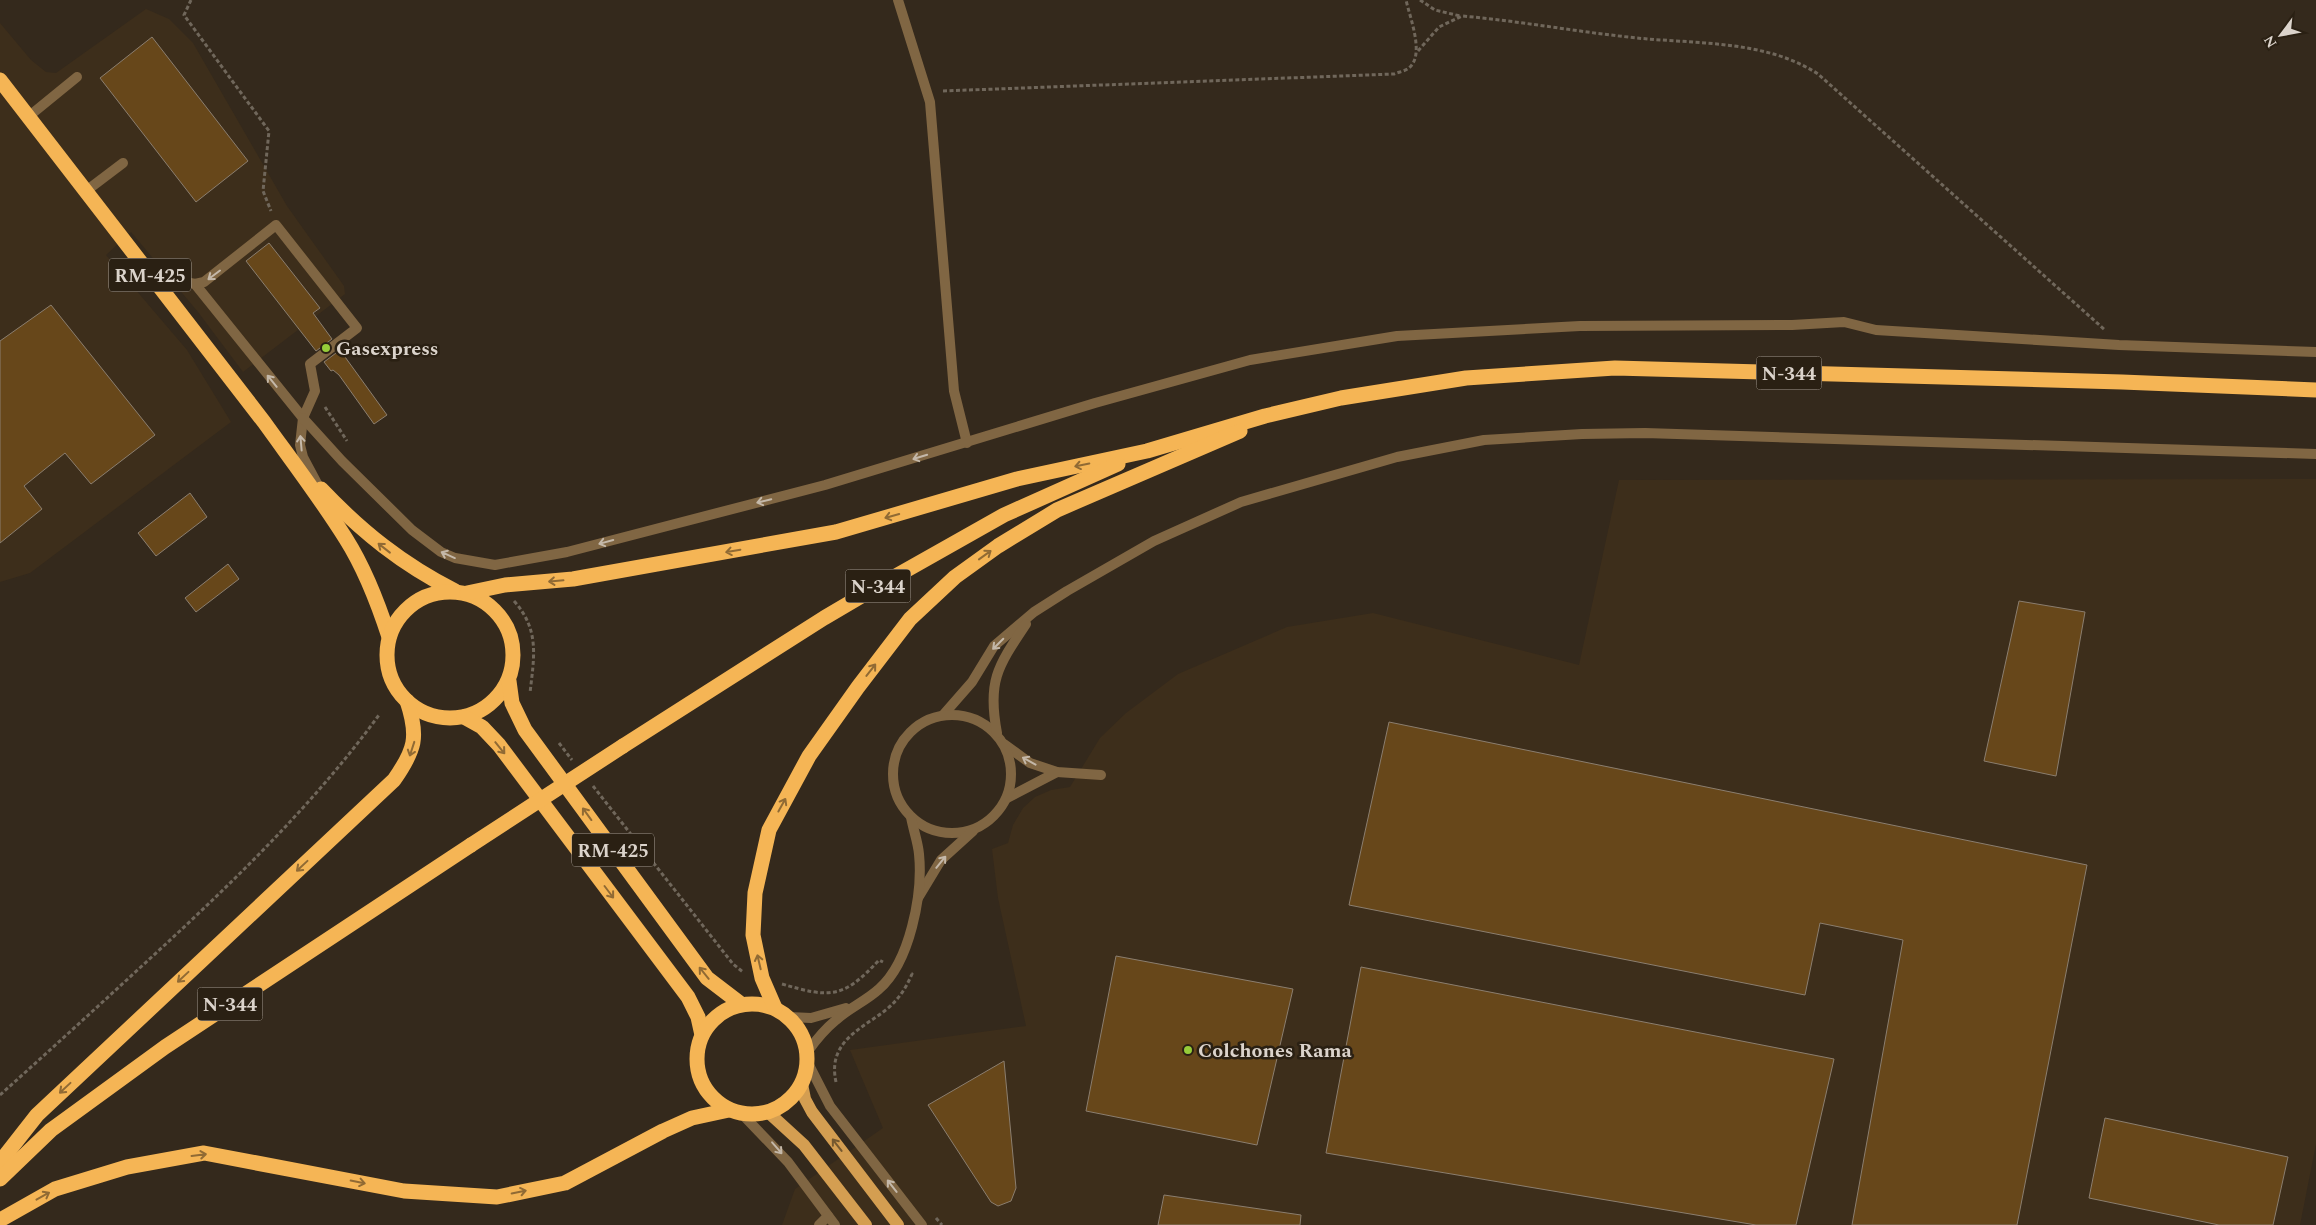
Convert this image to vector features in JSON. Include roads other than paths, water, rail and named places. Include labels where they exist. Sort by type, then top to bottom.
[{"type":"highway","name":"RM-425","points":[[0,80],[264,422],[299,471]]},
{"type":"highway","name":"N-344","points":[[0,1178],[52,1130],[165,1047],[623,746],[824,618],[1004,515],[1147,451],[1266,416],[1350,397],[1466,378],[1615,368],[2122,382],[2316,390]]},
{"type":"highway","points":[[775,1008],[762,978],[753,935],[755,893],[769,830],[809,756],[858,687],[910,619],[955,577],[998,546],[1057,510],[1230,437],[1266,416]]},
{"type":"highway","points":[[299,471],[319,487],[348,518],[387,550],[428,577],[461,592],[484,600],[498,612],[508,627],[513,645],[514,663],[509,681],[498,698],[482,710],[464,717],[444,718],[424,713],[407,701],[396,688],[389,672],[387,655],[389,637],[396,621],[407,607],[438,592],[461,592],[505,585],[573,579],[836,532],[1017,479],[1147,451]]},
{"type":"highway","points":[[299,471],[347,540],[378,602],[389,637]]},
{"type":"highway","name":"RM-425","points":[[509,681],[512,703],[525,730],[707,978],[741,1004]]},
{"type":"highway","points":[[0,1162],[37,1115],[394,780],[407,762],[415,742],[414,724],[407,701]]},
{"type":"highway","name":"RM-425","points":[[464,717],[482,727],[498,745],[688,997],[698,1017],[702,1036]]},
{"type":"highway","points":[[0,1220],[55,1190],[127,1167],[204,1153],[404,1191],[497,1196],[565,1183],[663,1131],[692,1118],[736,1112],[769,1112],[782,1106],[794,1097],[802,1084],[808,1057],[801,1033],[789,1017],[775,1008],[758,1004],[741,1004],[725,1010],[711,1021],[702,1036],[697,1052],[698,1070],[704,1086],[714,1100],[736,1112]]},
{"type":"main road","points":[[802,1084],[805,1099],[812,1112],[898,1225]]},
{"type":"main road","points":[[769,1112],[804,1145],[866,1225]]},
{"type":"street","points":[[898,0],[930,102],[954,391],[967,442]]},
{"type":"street","points":[[28,116],[77,77]]},
{"type":"street","points":[[86,191],[123,163]]},
{"type":"street","points":[[150,275],[195,284],[204,282],[276,226],[357,328],[310,364],[315,391],[303,418],[300,434],[303,457],[319,487]]},
{"type":"street","points":[[195,284],[303,418],[342,461],[412,530],[441,552],[455,558],[494,566],[567,552],[825,485],[1095,403],[1250,360],[1397,336],[1580,326],[1792,325],[1844,322],[1876,330],[2105,344],[2316,352]]},
{"type":"street","points":[[944,714],[972,682],[994,646],[1034,612],[1067,590],[1154,540],[1241,502],[1397,457],[1484,440],[1582,434],[1646,433],[2316,454]]},
{"type":"street","points":[[996,734],[992,711],[993,689],[1002,660],[1034,612]]},
{"type":"street","points":[[975,829],[958,834],[924,827],[911,817],[899,801],[893,783],[893,764],[899,746],[910,730],[926,720],[944,714],[964,715],[981,722],[996,734],[1004,744],[1030,763],[1057,772],[1100,775]]},
{"type":"street","points":[[916,901],[941,860],[975,829],[994,817],[1006,798],[1012,780],[1011,761],[1004,744]]},
{"type":"street","points":[[1006,798],[1057,772]]},
{"type":"street","points":[[911,817],[919,852],[916,901],[907,942],[892,975],[878,990],[836,1020],[808,1057],[830,1106],[922,1225]]},
{"type":"street","points":[[789,1017],[811,1018],[856,1004]]},
{"type":"street","points":[[736,1112],[788,1162],[835,1225]]},
{"type":"street","points":[[819,1225],[828,1216]]},
{"type":"place","name":"Gasexpress","points":[[326,348]]},
{"type":"place","name":"Colchones Rama","points":[[1188,1050]]}]
